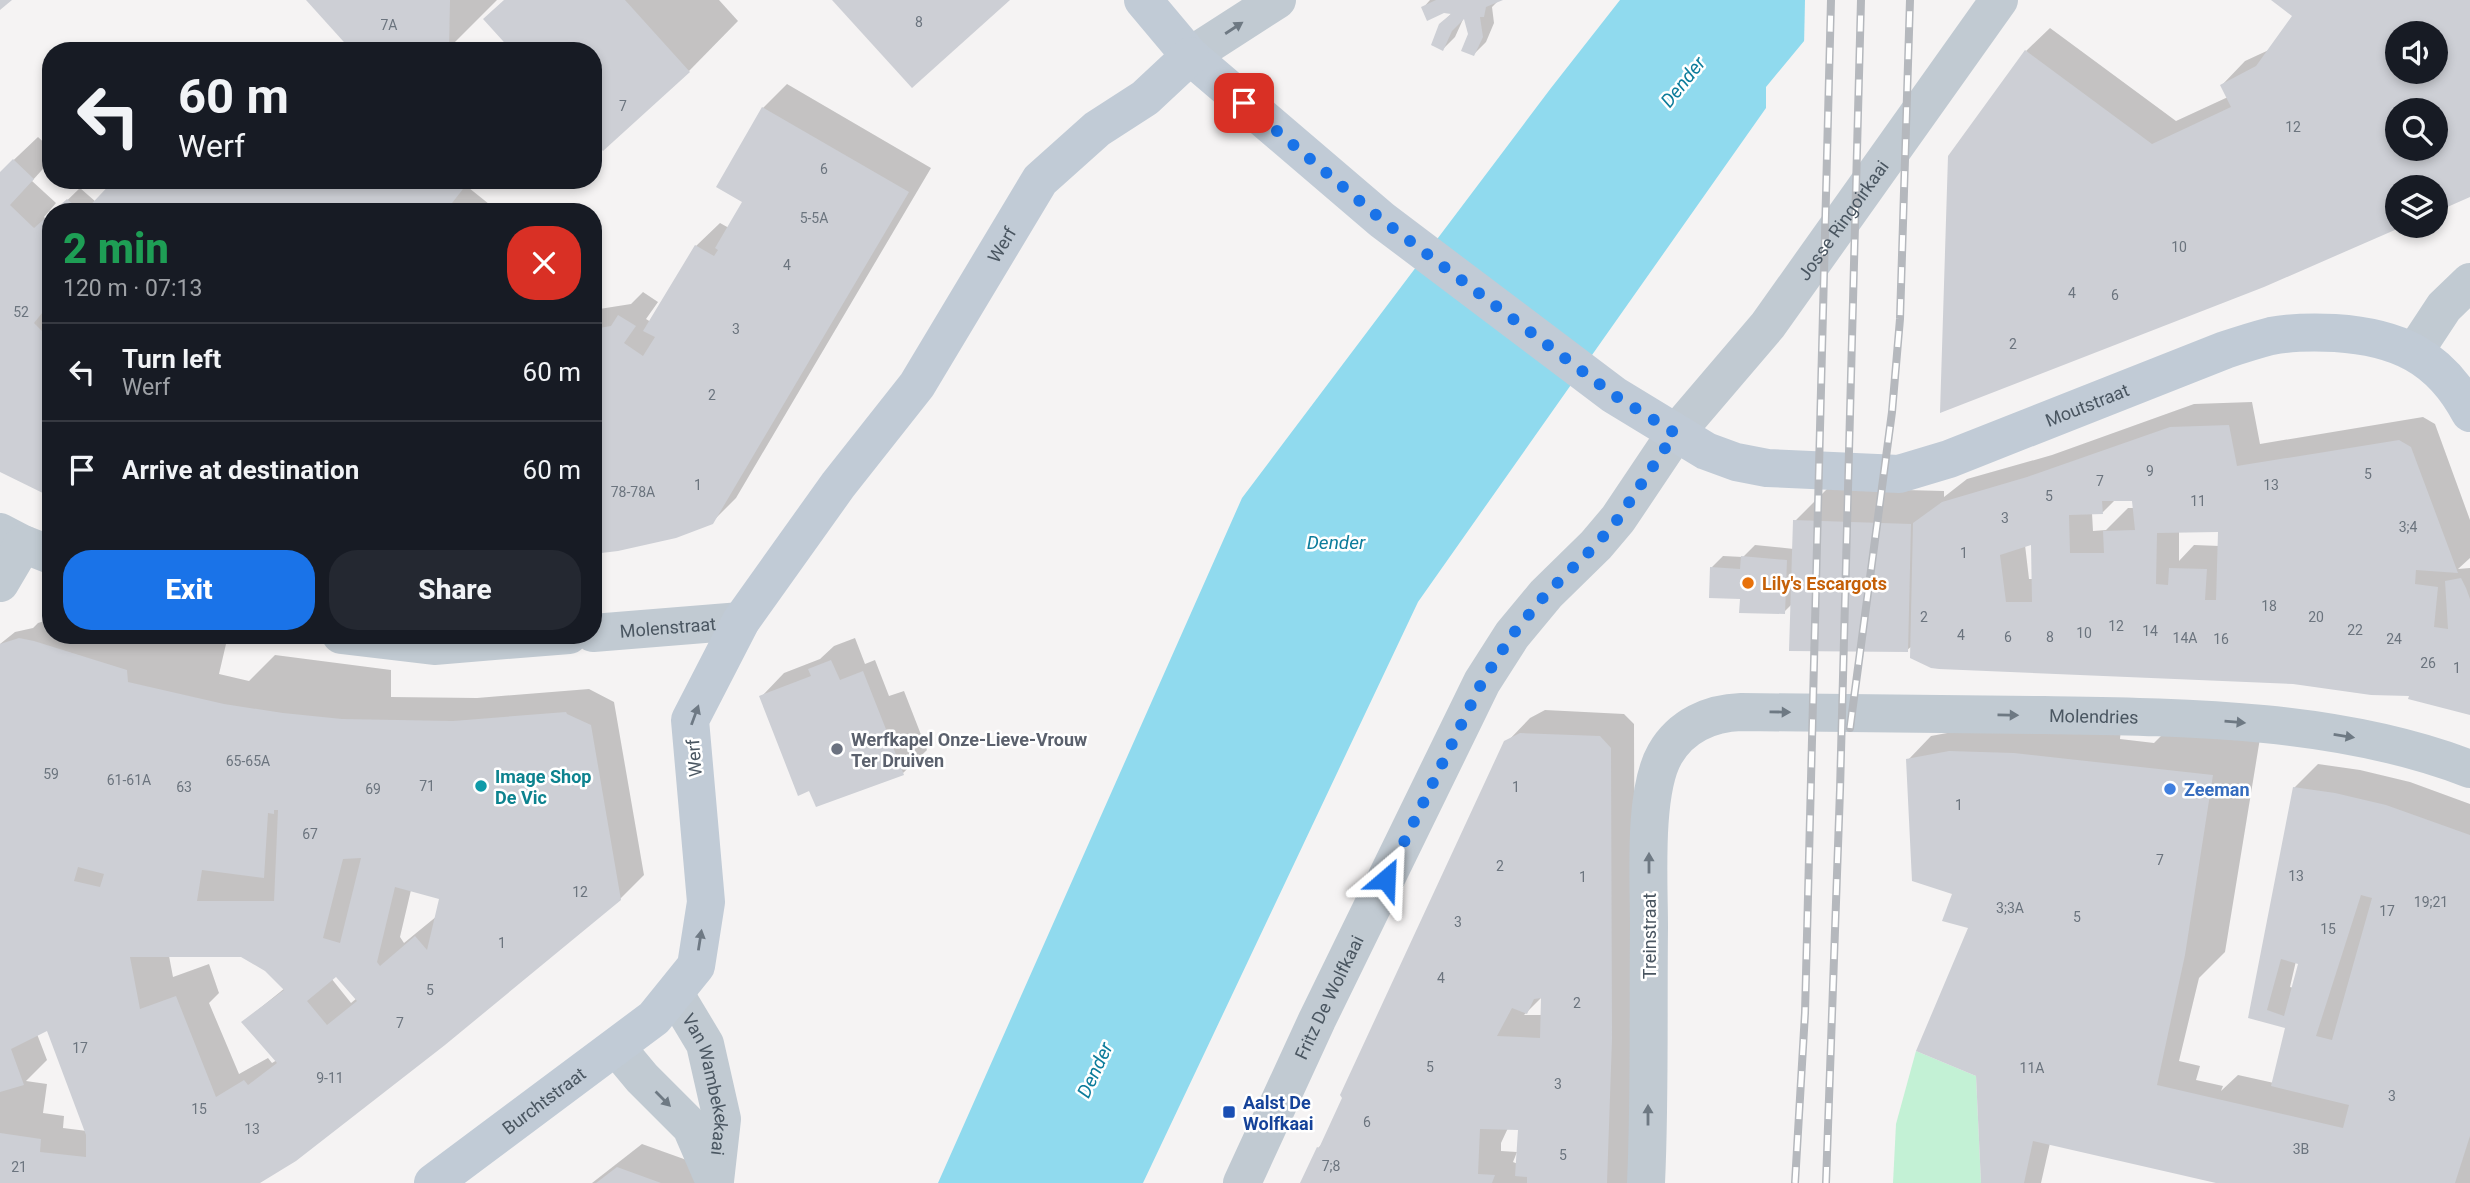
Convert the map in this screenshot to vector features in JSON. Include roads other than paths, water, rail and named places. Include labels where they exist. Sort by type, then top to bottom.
[{"type":"street","points":[[1143,0],[1190,56],[1382,220],[1614,395],[1675,433]]},
{"type":"street","points":[[1190,56],[1277,0]]},
{"type":"street","name":"Josse Ringoirkaai","points":[[1675,433],[1768,325],[1999,0]]},
{"type":"street","name":"Werf","points":[[665,1006],[696,966],[706,902],[690,720],[741,621],[838,485],[917,385],[1040,180],[1097,129],[1145,98],[1190,56]]},
{"type":"street","points":[[2470,282],[2444,307],[2414,351],[2453,386],[2470,413]]},
{"type":"street","name":"Moutstraat","points":[[1675,433],[1706,451],[1736,462],[1767,468],[1899,474],[1949,459],[2225,350],[2273,336],[2314,332],[2354,334],[2388,341],[2414,351]]},
{"type":"street","name":"Fritz De Wolfkaai","points":[[1242,1183],[1317,1020],[1482,682],[1512,635],[1537,604],[1618,519],[1675,433]]},
{"type":"street","points":[[0,583],[24,544]]},
{"type":"street","name":"Molenstraat","points":[[602,632],[741,621]]},
{"type":"street","points":[[417,644],[459,644]]},
{"type":"street","name":"Molendries","points":[[1713,716],[1741,712],[2172,717],[2321,732],[2382,742],[2449,760],[2470,769]]},
{"type":"street","name":"Treinstraat","points":[[1646,1183],[1649,842],[1654,790],[1658,769],[1674,740],[1687,729],[1713,716]]},
{"type":"street","name":"Burchtstraat","points":[[433,1183],[617,1048],[665,1006]]},
{"type":"street","name":"Van Wambekekaai","points":[[665,1006],[705,1044],[722,1119],[715,1182]]},
{"type":"street","name":"Van Wambekekaai","points":[[617,1048],[642,1078],[691,1127],[715,1182]]},
{"type":"water","name":"Dender","points":[[1620,0],[1838,0],[1766,87],[1766,108],[1418,602],[1143,1183],[938,1183],[1242,498]]},
{"type":"railway","points":[[1795,1183],[1805,1013],[1831,0]]},
{"type":"railway","points":[[1826,1183],[1840,790],[1861,0]]},
{"type":"railway","points":[[1850,728],[1892,412],[1900,319],[1910,0]]},
{"type":"place","name":"Lily's Escargots","points":[[1748,583]]},
{"type":"place","name":"Werfkapel Onze-Lieve-Vrouw Ter Druiven","points":[[837,749]]},
{"type":"place","name":"Image Shop De Vic","points":[[481,786]]},
{"type":"place","name":"Zeeman","points":[[2170,789]]},
{"type":"place","name":"Aalst De Wolfkaai","points":[[1229,1112]]}]
